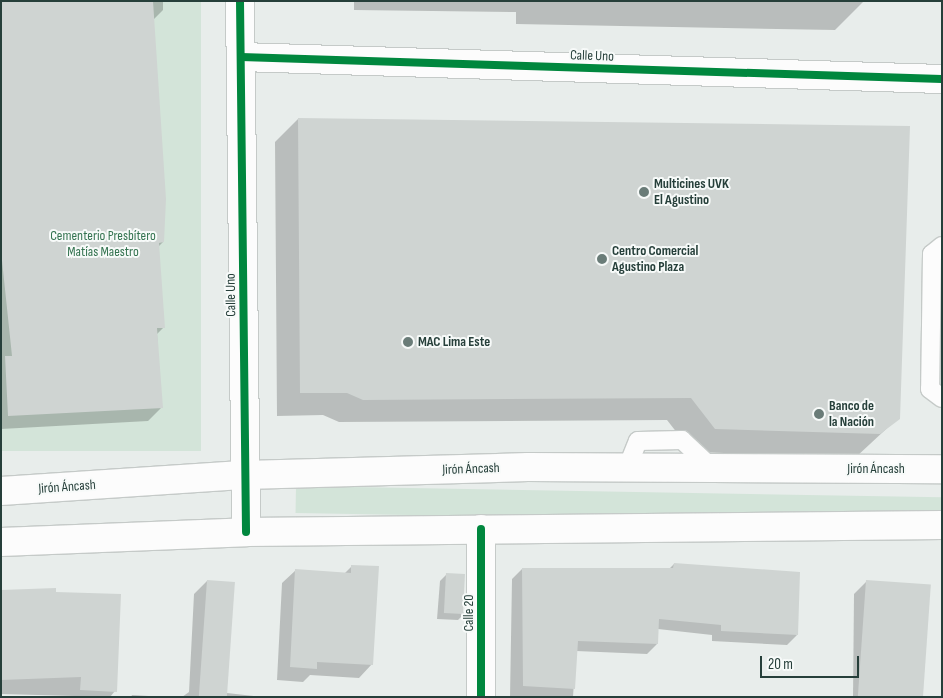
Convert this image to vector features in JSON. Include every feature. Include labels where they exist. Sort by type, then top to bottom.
[{"type":"main road","name":"Calle Uno","points":[[240,1],[246,532]]},
{"type":"main road","name":"Calle Uno","points":[[241,57],[942,79]]},
{"type":"main road","name":"Jirón Áncash","points":[[1,491],[245,475],[627,468],[942,469]]},
{"type":"main road","points":[[1,542],[246,532],[942,525]]},
{"type":"main road","name":"Calle 20","points":[[481,697],[482,529]]},
{"type":"lane","points":[[942,246],[932,254],[930,389],[942,398]]},
{"type":"green space","name":"Cementerio Presbítero Matías Maestro","points":[[1,1],[201,1],[201,451],[1,451]]},
{"type":"green space","points":[[296,486],[942,497],[941,524],[296,513]]},
{"type":"building","name":"Cementerio Presbítero Matías Maestro","points":[[1,1],[153,1],[166,199],[164,242],[159,243],[165,328],[157,328],[163,408],[8,416],[5,356],[12,356],[1,251]]},
{"type":"building","name":"Centro Comercial Agustino Plaza","points":[[298,118],[910,126],[900,419],[880,434],[715,429],[691,398],[363,400],[347,393],[300,393]]},
{"type":"building","points":[[674,563],[800,572],[798,635],[721,631],[721,625],[659,619],[658,644],[578,641],[575,689],[523,686],[522,568],[673,568]]},
{"type":"building","points":[[351,565],[379,566],[373,665],[317,662],[317,669],[290,667],[295,569],[351,573]]},
{"type":"building","points":[[446,573],[465,574],[463,614],[444,613]]},
{"type":"building","points":[[207,580],[235,582],[227,697],[199,697]]},
{"type":"building","points":[[866,580],[931,585],[923,697],[858,697]]},
{"type":"building","points":[[56,588],[56,592],[121,594],[117,692],[80,690],[81,677],[1,680],[1,590]]},
{"type":"cycle path","points":[[240,1],[246,532]]},
{"type":"cycle path","points":[[241,57],[942,79]]},
{"type":"cycle path","points":[[481,529],[481,697]]},
{"type":"place","name":"Multicines UVK El Agustino","points":[[644,192]]},
{"type":"place","name":"Centro Comercial Agustino Plaza","points":[[602,259]]},
{"type":"place","name":"MAC Lima Este","points":[[408,342]]},
{"type":"place","name":"Banco de la Nación","points":[[819,414]]}]
